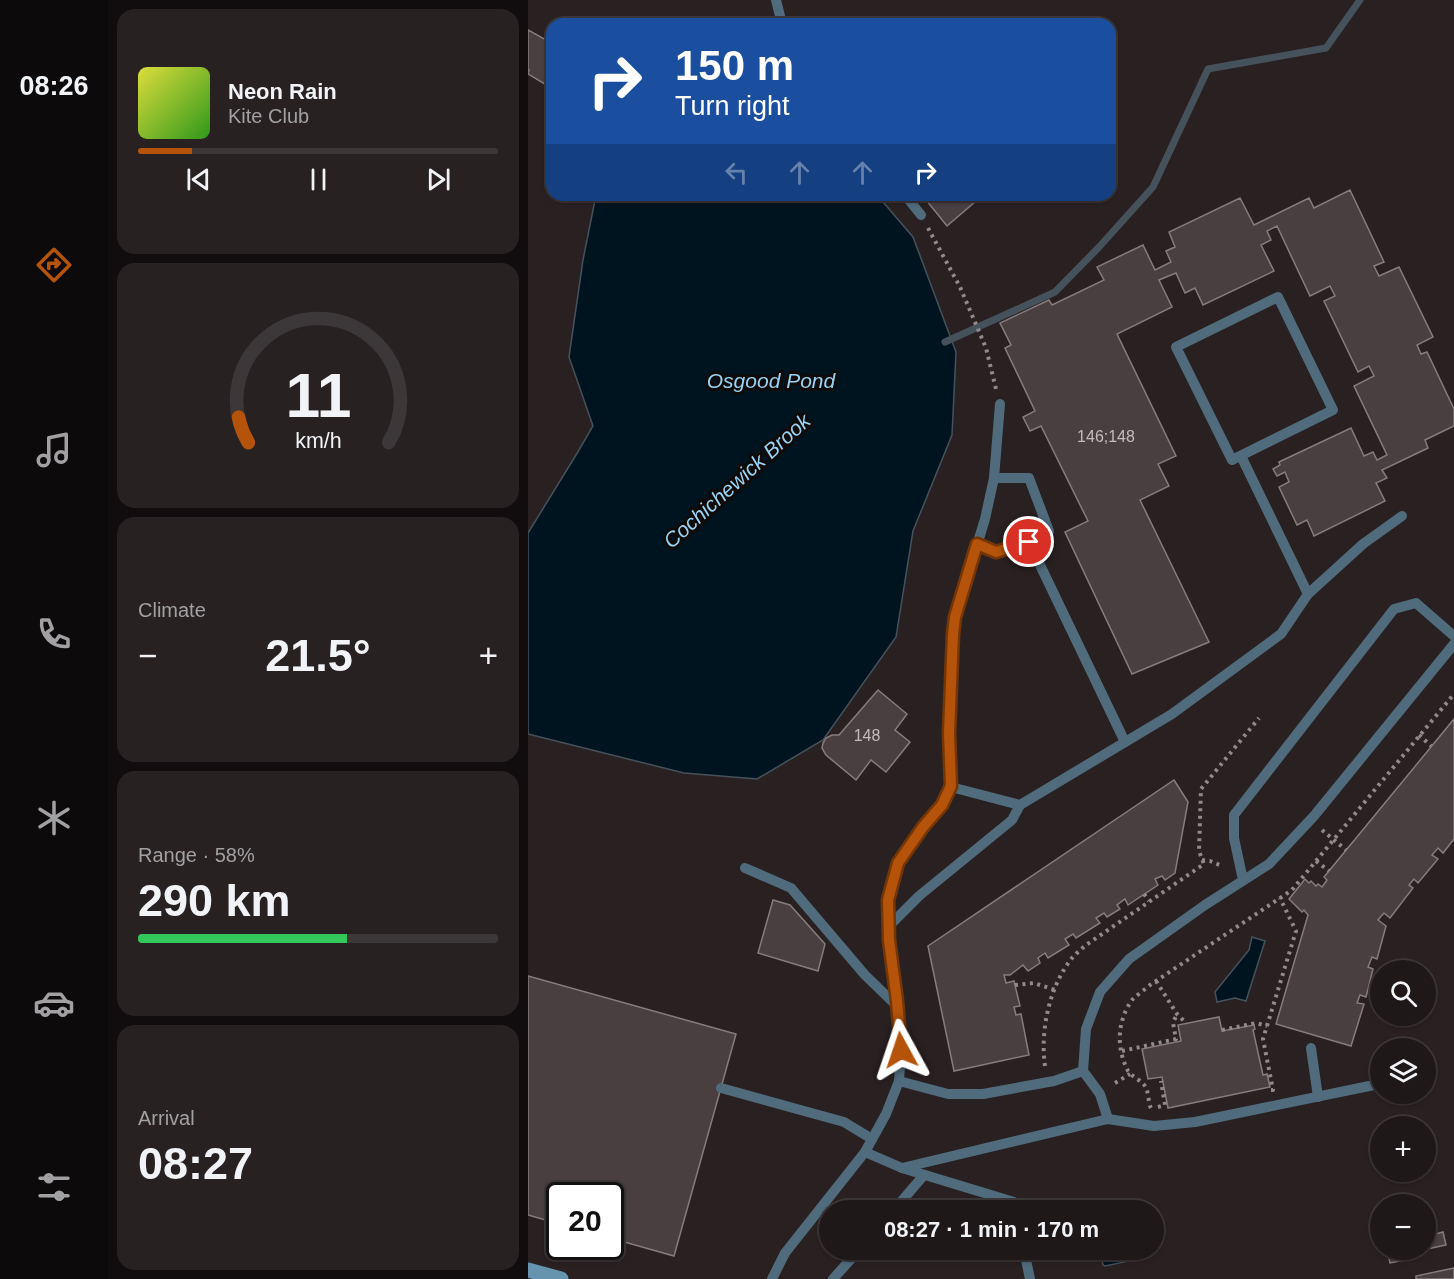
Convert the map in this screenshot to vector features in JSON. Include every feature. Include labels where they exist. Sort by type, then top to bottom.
[{"type":"street","points":[[528,1270],[561,1279]]},
{"type":"lane","points":[[776,0],[781,18]]},
{"type":"lane","points":[[910,201],[921,215]]},
{"type":"lane","points":[[1278,297],[1333,410],[1241,456],[1232,460],[1176,347],[1278,297]]},
{"type":"lane","points":[[772,1279],[785,1253],[865,1152],[886,1114],[899,1081],[901,1050],[889,940],[888,900],[898,863],[923,827],[942,805],[951,786],[949,733],[955,617],[985,519],[994,478],[1000,404]]},
{"type":"lane","points":[[1241,456],[1308,594]]},
{"type":"lane","points":[[977,544],[996,552],[1029,542],[1049,531],[1029,478],[994,478]]},
{"type":"lane","points":[[888,927],[920,896],[1012,820],[1020,805],[1172,714],[1281,634],[1308,594],[1363,544],[1402,516]]},
{"type":"lane","points":[[1029,542],[1125,742]]},
{"type":"lane","points":[[1243,880],[1234,837],[1234,815],[1395,609],[1416,603],[1454,636]]},
{"type":"lane","points":[[1108,1119],[1100,1094],[1083,1071],[1086,1029],[1100,992],[1129,959],[1205,905],[1269,864],[1314,816],[1454,644]]},
{"type":"lane","points":[[951,786],[1020,805]]},
{"type":"lane","points":[[745,868],[792,888],[865,975],[897,1005]]},
{"type":"lane","points":[[1311,1048],[1318,1097]]},
{"type":"lane","points":[[899,1081],[948,1094],[982,1094],[1047,1082],[1083,1071]]},
{"type":"lane","points":[[902,1168],[1108,1119],[1154,1126],[1195,1122],[1370,1086]]},
{"type":"lane","points":[[721,1088],[844,1122],[872,1139]]},
{"type":"lane","points":[[865,1152],[902,1168],[1007,1200]]},
{"type":"lane","points":[[903,1200],[924,1175]]},
{"type":"lane","points":[[833,1279],[851,1260]]},
{"type":"lane","points":[[1026,1260],[1030,1279]]},
{"type":"path","points":[[921,215],[960,287],[986,348],[1000,404]]},
{"type":"path","points":[[1161,1081],[1165,1105],[1150,1108],[1146,1087],[1130,1074],[1123,1058],[1119,1029],[1124,1014],[1133,999],[1150,985],[1292,890],[1454,694]]},
{"type":"path","points":[[1047,1082],[1043,1045],[1045,1026],[1061,976],[1072,958],[1086,945],[1204,864],[1198,841],[1202,789],[1259,718]]},
{"type":"path","points":[[1419,735],[1431,746]]},
{"type":"path","points":[[1322,830],[1346,850]]},
{"type":"path","points":[[1202,860],[1222,866]]},
{"type":"path","points":[[1316,861],[1329,871]]},
{"type":"path","points":[[1144,894],[1149,902]]},
{"type":"path","points":[[1266,1091],[1273,1090],[1263,1040],[1296,931],[1280,898]]},
{"type":"path","points":[[1292,944],[1299,946]]},
{"type":"path","points":[[1156,981],[1185,1024]]},
{"type":"path","points":[[1015,985],[1034,983],[1055,990]]},
{"type":"path","points":[[1122,1051],[1176,1039],[1173,1023],[1177,1014]]},
{"type":"path","points":[[1222,1030],[1256,1023],[1267,1026]]},
{"type":"path","points":[[1115,1083],[1130,1074]]},
{"type":"water","name":"Osgood Pond","points":[[595,201],[882,201],[913,237],[956,352],[952,435],[913,531],[896,637],[823,740],[757,779],[684,773],[528,734],[528,533],[593,426],[569,357],[583,260]]},
{"type":"water","points":[[1252,937],[1265,941],[1246,1001],[1235,998],[1217,1002],[1215,992],[1249,950]]},
{"type":"water","points":[[1102,1260],[1134,1260],[1105,1266]]},
{"type":"building","points":[[528,30],[546,40],[546,85],[528,74]]},
{"type":"building","points":[[1350,190],[1384,262],[1374,266],[1379,276],[1399,267],[1433,337],[1417,345],[1421,354],[1427,352],[1454,409],[1454,426],[1425,440],[1428,448],[1382,470],[1387,478],[1376,483],[1385,501],[1314,536],[1307,520],[1297,525],[1279,487],[1289,482],[1285,472],[1277,476],[1273,469],[1280,465],[1279,462],[1351,428],[1364,456],[1373,452],[1377,460],[1387,455],[1354,386],[1374,376],[1369,366],[1358,372],[1324,301],[1335,296],[1330,286],[1310,296],[1277,226],[1267,231],[1271,240],[1261,245],[1274,271],[1203,305],[1195,288],[1185,293],[1176,273],[1159,280],[1172,307],[1117,334],[1176,456],[1158,464],[1169,486],[1140,500],[1209,642],[1132,674],[1065,532],[1088,521],[1041,426],[1030,431],[1023,417],[1035,411],[1005,348],[1011,345],[1000,323],[1049,300],[1052,305],[1104,280],[1097,267],[1143,245],[1155,270],[1171,262],[1166,251],[1175,247],[1169,232],[1240,198],[1254,225],[1309,198],[1314,208]]},
{"type":"building","points":[[927,201],[976,201],[947,226]]},
{"type":"building","points":[[878,690],[907,714],[895,730],[910,742],[886,772],[871,760],[856,780],[826,755],[822,748],[823,743],[832,735],[839,735]]},
{"type":"building","points":[[1454,719],[1454,839],[1443,853],[1438,848],[1432,855],[1438,859],[1418,883],[1414,879],[1409,885],[1413,888],[1390,918],[1384,913],[1378,920],[1386,926],[1377,959],[1372,957],[1368,967],[1370,968],[1370,981],[1366,997],[1360,995],[1357,1003],[1364,1004],[1351,1046],[1276,1024],[1308,915],[1289,899],[1305,879],[1309,883],[1311,881],[1316,886],[1318,884],[1322,887],[1327,880],[1324,877]]},
{"type":"building","points":[[1174,780],[1188,802],[1175,873],[1165,880],[1162,876],[1155,879],[1158,885],[1128,905],[1125,899],[1117,905],[1120,909],[1107,917],[1104,913],[1096,918],[1100,923],[1076,938],[1073,934],[1065,939],[1069,945],[1048,958],[1045,953],[1038,958],[1040,963],[1028,971],[1023,965],[1010,975],[1004,975],[1006,983],[1014,981],[1020,1006],[1014,1007],[1016,1015],[1021,1014],[1029,1055],[954,1071],[928,946]]},
{"type":"building","points":[[773,900],[790,905],[825,944],[818,971],[758,953]]},
{"type":"building","points":[[528,976],[736,1034],[674,1256],[624,1242],[624,1182],[546,1182],[546,1220],[528,1215]]},
{"type":"building","points":[[1219,1017],[1222,1031],[1254,1025],[1253,1030],[1263,1075],[1267,1074],[1270,1087],[1168,1108],[1162,1077],[1148,1079],[1142,1049],[1181,1041],[1178,1025]]},
{"type":"building","points":[[1443,1232],[1446,1245],[1436,1247],[1436,1234]]},
{"type":"building","points":[[1389,1260],[1406,1260],[1390,1263]]},
{"type":"building","points":[[1454,1268],[1454,1279],[1416,1279],[1416,1276]]},
{"type":"waterway","name":"Cochichewick Brook","points":[[945,342],[1055,292],[1100,246],[1153,187],[1208,69],[1326,48],[1360,0]]},
{"type":"route","points":[[901,1050],[889,940],[888,900],[898,863],[923,827],[942,805],[951,786],[949,733],[955,617],[977,544],[996,552],[1029,542]]}]
